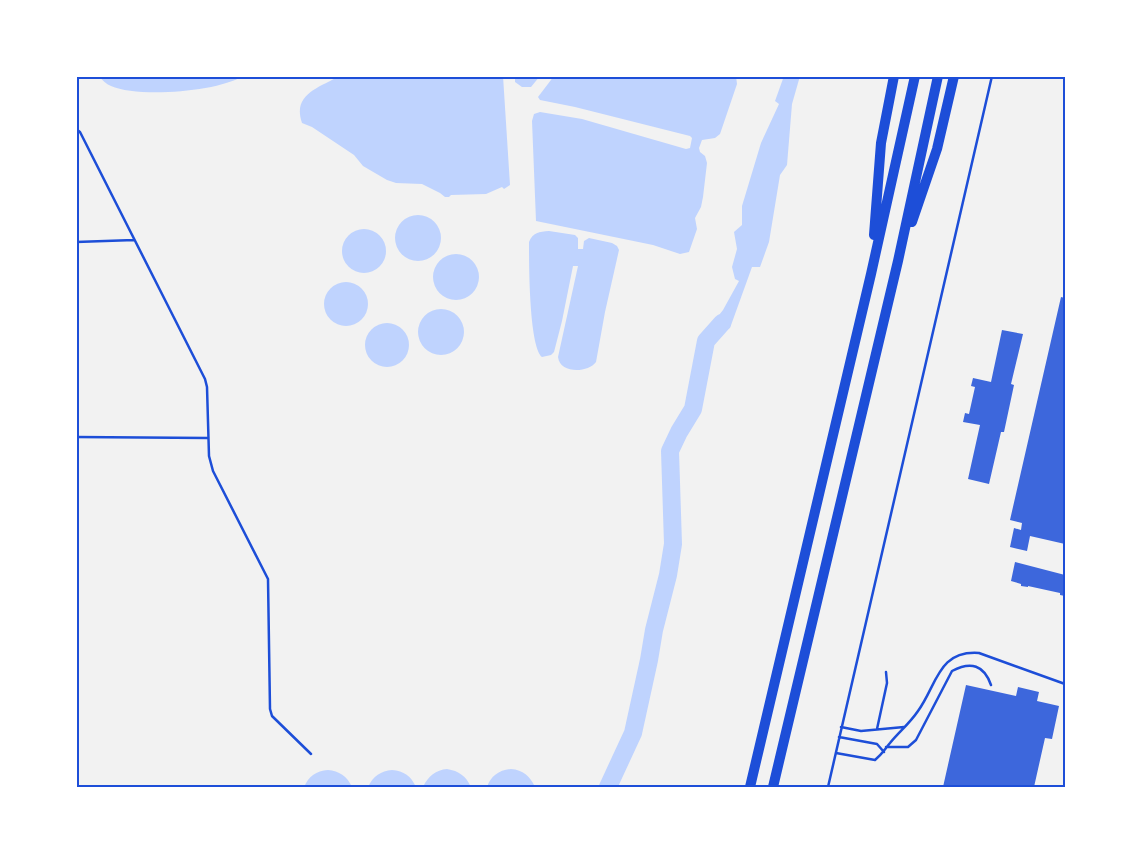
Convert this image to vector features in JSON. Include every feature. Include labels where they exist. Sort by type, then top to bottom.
[{"type":"highway","points":[[889,100],[890,76]]},
{"type":"highway","points":[[871,274],[881,143],[894,76]]},
{"type":"highway","points":[[750,787],[871,274],[914,76]]},
{"type":"highway","points":[[773,787],[898,261],[938,76]]},
{"type":"highway","points":[[898,261],[937,149],[954,76]]},
{"type":"lane","points":[[828,787],[992,76]]},
{"type":"lane","points":[[76,129],[80,132],[205,379],[207,387],[209,456],[212,472],[268,580],[270,709],[272,716],[311,754]]},
{"type":"lane","points":[[76,242],[134,240]]},
{"type":"lane","points":[[76,437],[208,438]]},
{"type":"lane","points":[[836,753],[875,760],[918,711],[940,672],[952,658],[966,652],[979,652],[1065,684]]},
{"type":"lane","points":[[886,747],[908,747],[916,740],[952,671],[966,666],[980,668],[986,673],[991,686]]},
{"type":"lane","points":[[877,729],[886,683],[886,672]]},
{"type":"lane","points":[[841,727],[861,731],[905,727]]},
{"type":"lane","points":[[839,737],[877,744],[884,752]]},
{"type":"water","points":[[99,76],[243,76],[231,82],[197,89],[139,92],[123,90],[109,85]]},
{"type":"water","points":[[339,76],[503,76],[510,185],[504,189],[502,187],[486,194],[451,195],[445,197],[422,184],[396,183],[387,180],[363,166],[354,155],[312,127],[302,123],[300,113],[304,99],[316,88]]},
{"type":"water","points":[[515,76],[540,76],[531,87],[522,87],[515,82]]},
{"type":"water","points":[[554,76],[736,76],[737,84],[720,134],[715,138],[702,140],[699,148],[700,152],[705,156],[707,163],[701,207],[695,218],[697,229],[689,252],[680,254],[653,245],[536,221],[532,121],[534,114],[540,112],[582,119],[686,149],[690,148],[692,138],[575,107],[540,100],[538,97]]},
{"type":"water","points":[[784,76],[800,76],[792,104],[787,165],[780,175],[769,242],[760,267],[752,267],[730,328],[706,341],[704,334],[723,310],[739,281],[735,279],[732,267],[737,249],[734,232],[742,225],[742,206],[761,143],[779,104],[775,101]]},
{"type":"water","points":[[418,215],[431,219],[437,225],[441,238],[437,251],[431,257],[418,261],[405,257],[399,251],[395,238],[399,225],[405,219]]},
{"type":"water","points":[[368,229],[380,235],[385,242],[385,260],[380,267],[373,272],[360,273],[352,270],[345,263],[342,247],[345,239],[352,232]]},
{"type":"water","points":[[549,231],[575,235],[578,238],[578,249],[583,249],[584,241],[589,238],[612,243],[619,250],[596,362],[592,366],[581,370],[569,369],[560,363],[558,357],[578,266],[573,266],[554,352],[551,355],[542,357],[534,337],[529,242],[534,234]]},
{"type":"water","points":[[456,254],[469,258],[475,264],[479,277],[475,290],[469,296],[456,300],[443,296],[437,290],[433,277],[437,264],[443,258]]},
{"type":"water","points":[[350,282],[362,288],[367,295],[367,313],[362,320],[355,325],[342,326],[334,323],[327,316],[324,300],[327,292],[334,285]]},
{"type":"water","points":[[441,309],[454,313],[460,319],[464,332],[460,345],[454,351],[441,355],[428,351],[422,345],[418,332],[422,319],[428,313]]},
{"type":"water","points":[[391,323],[403,329],[408,336],[408,354],[403,361],[396,366],[383,367],[375,364],[368,357],[365,341],[368,333],[375,326]]},
{"type":"water","points":[[447,769],[462,775],[471,787],[423,787],[433,774]]},
{"type":"water","points":[[511,769],[526,774],[535,787],[487,787],[496,774]]},
{"type":"water","points":[[328,770],[342,775],[352,787],[304,787],[313,775]]},
{"type":"water","points":[[392,770],[407,775],[416,787],[368,787],[378,775]]},
{"type":"building","points":[[1061,297],[1065,298],[1065,544],[1030,536],[1027,551],[1010,547],[1014,528],[1021,530],[1022,523],[1010,520]]},
{"type":"building","points":[[1002,330],[1023,334],[1011,384],[1014,385],[1004,432],[1001,432],[989,484],[968,479],[980,425],[963,422],[965,413],[969,414],[975,387],[971,386],[973,378],[991,382]]},
{"type":"building","points":[[1015,562],[1065,575],[1065,596],[1060,595],[1060,593],[1021,586],[1021,584],[1011,581]]},
{"type":"building","points":[[966,685],[1016,696],[1018,687],[1039,692],[1037,701],[1059,706],[1052,739],[1045,738],[1034,787],[943,787]]},
{"type":"waterway","points":[[608,787],[633,733],[654,630],[668,575],[673,544],[670,451],[693,409],[706,341],[722,323]]}]
